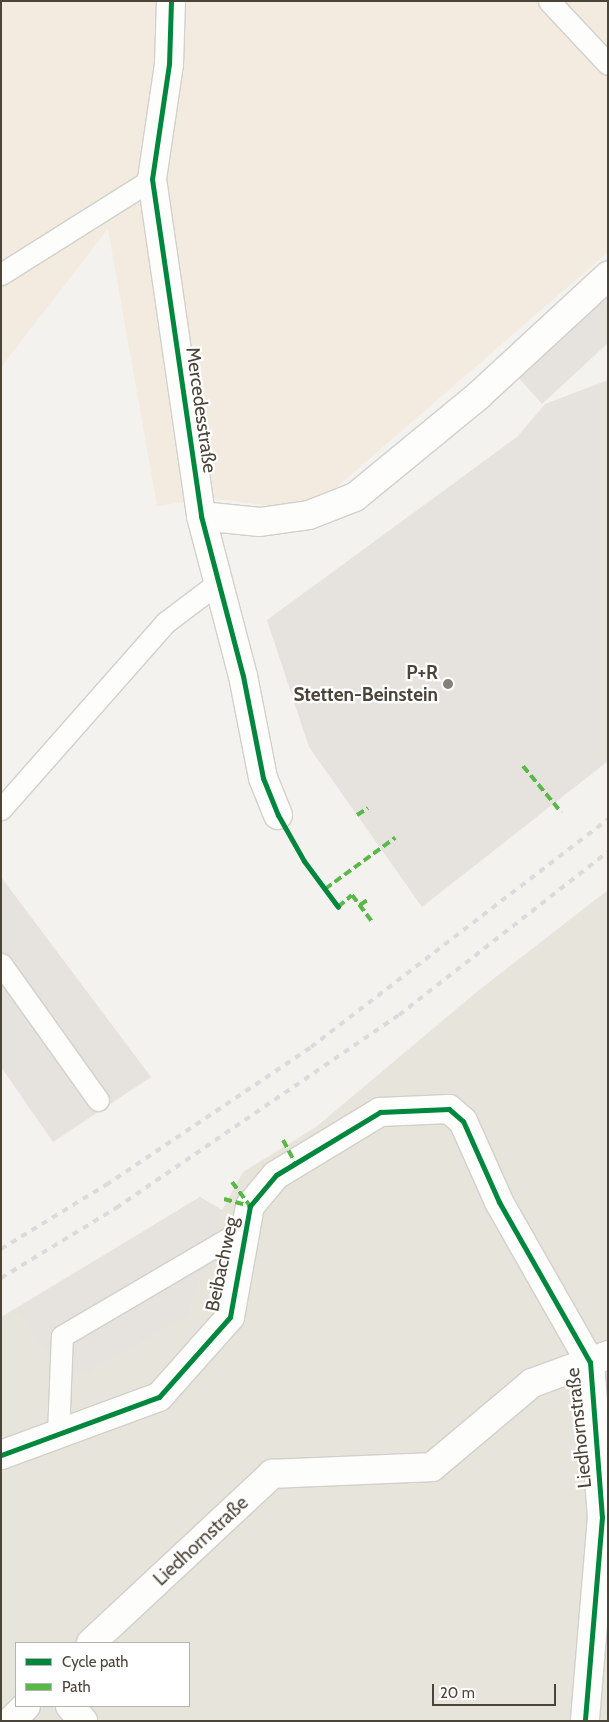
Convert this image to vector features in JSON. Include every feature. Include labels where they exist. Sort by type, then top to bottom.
[{"type":"street","name":"Mercedesstraße","points":[[171,1],[169,64],[152,179],[201,516],[219,582],[263,778],[278,815]]},
{"type":"street","points":[[201,516],[260,522],[310,515],[355,497],[479,395],[608,276]]},
{"type":"street","name":"Beibachweg","points":[[1,1455],[159,1396],[166,1389],[230,1317],[243,1230],[250,1206],[276,1175],[380,1112],[449,1109]]},
{"type":"street","name":"Liedhornstraße","points":[[449,1109],[463,1121],[499,1202],[599,1359],[602,1517],[585,1721]]},
{"type":"street","name":"Liedhornstraße","points":[[92,1642],[272,1474],[432,1467],[532,1383],[599,1359]]},
{"type":"street","points":[[11,1721],[25,1707]]},
{"type":"street","points":[[71,1707],[83,1721]]},
{"type":"lane","points":[[549,1],[608,64]]},
{"type":"lane","points":[[1,274],[152,179]]},
{"type":"lane","points":[[1,809],[166,622],[219,582]]},
{"type":"lane","points":[[1,964],[98,1100]]},
{"type":"lane","points":[[58,1434],[62,1336],[243,1230]]},
{"type":"shaded area","points":[[1,1],[608,1],[608,252],[309,511],[209,498],[157,506],[108,229],[1,367]]},
{"type":"shaded area","points":[[596,286],[608,298],[608,343],[542,404],[509,367]]},
{"type":"shaded area","name":"P+R Stetten-Beinstein","points":[[608,380],[608,761],[422,907],[309,747],[267,620],[517,437],[545,404]]},
{"type":"shaded area","points":[[1,877],[151,1077],[53,1142],[1,1067]]},
{"type":"shaded area","points":[[608,890],[608,1721],[1,1721],[1,1317],[200,1197],[222,1210],[243,1172],[316,1127],[479,990]]},
{"type":"shaded area","points":[[200,1197],[222,1210],[188,1315],[85,1374],[61,1376],[17,1309]]},
{"type":"railway","points":[[1,1249],[106,1185],[311,1047],[608,819]]},
{"type":"railway","points":[[1,1278],[116,1208],[399,1015],[608,852]]},
{"type":"marked path","points":[[523,766],[561,812]]},
{"type":"marked path","points":[[357,815],[368,808]]},
{"type":"marked path","points":[[325,889],[395,838]]},
{"type":"marked path","points":[[335,903],[338,907],[352,895],[373,923]]},
{"type":"marked path","points":[[360,905],[369,899]]},
{"type":"marked path","points":[[283,1140],[295,1163]]},
{"type":"marked path","points":[[232,1182],[250,1206]]},
{"type":"marked path","points":[[224,1199],[250,1206]]},
{"type":"cycle path","points":[[171,1],[169,64],[152,179],[201,516],[243,676],[263,778],[278,815],[304,861],[338,907]]},
{"type":"cycle path","points":[[1,1455],[159,1397],[230,1317],[250,1206],[276,1175],[380,1112],[449,1109],[463,1121],[499,1202],[590,1362],[602,1517],[585,1721]]},
{"type":"place","name":"P+R Stetten-Beinstein","points":[[448,684]]}]
